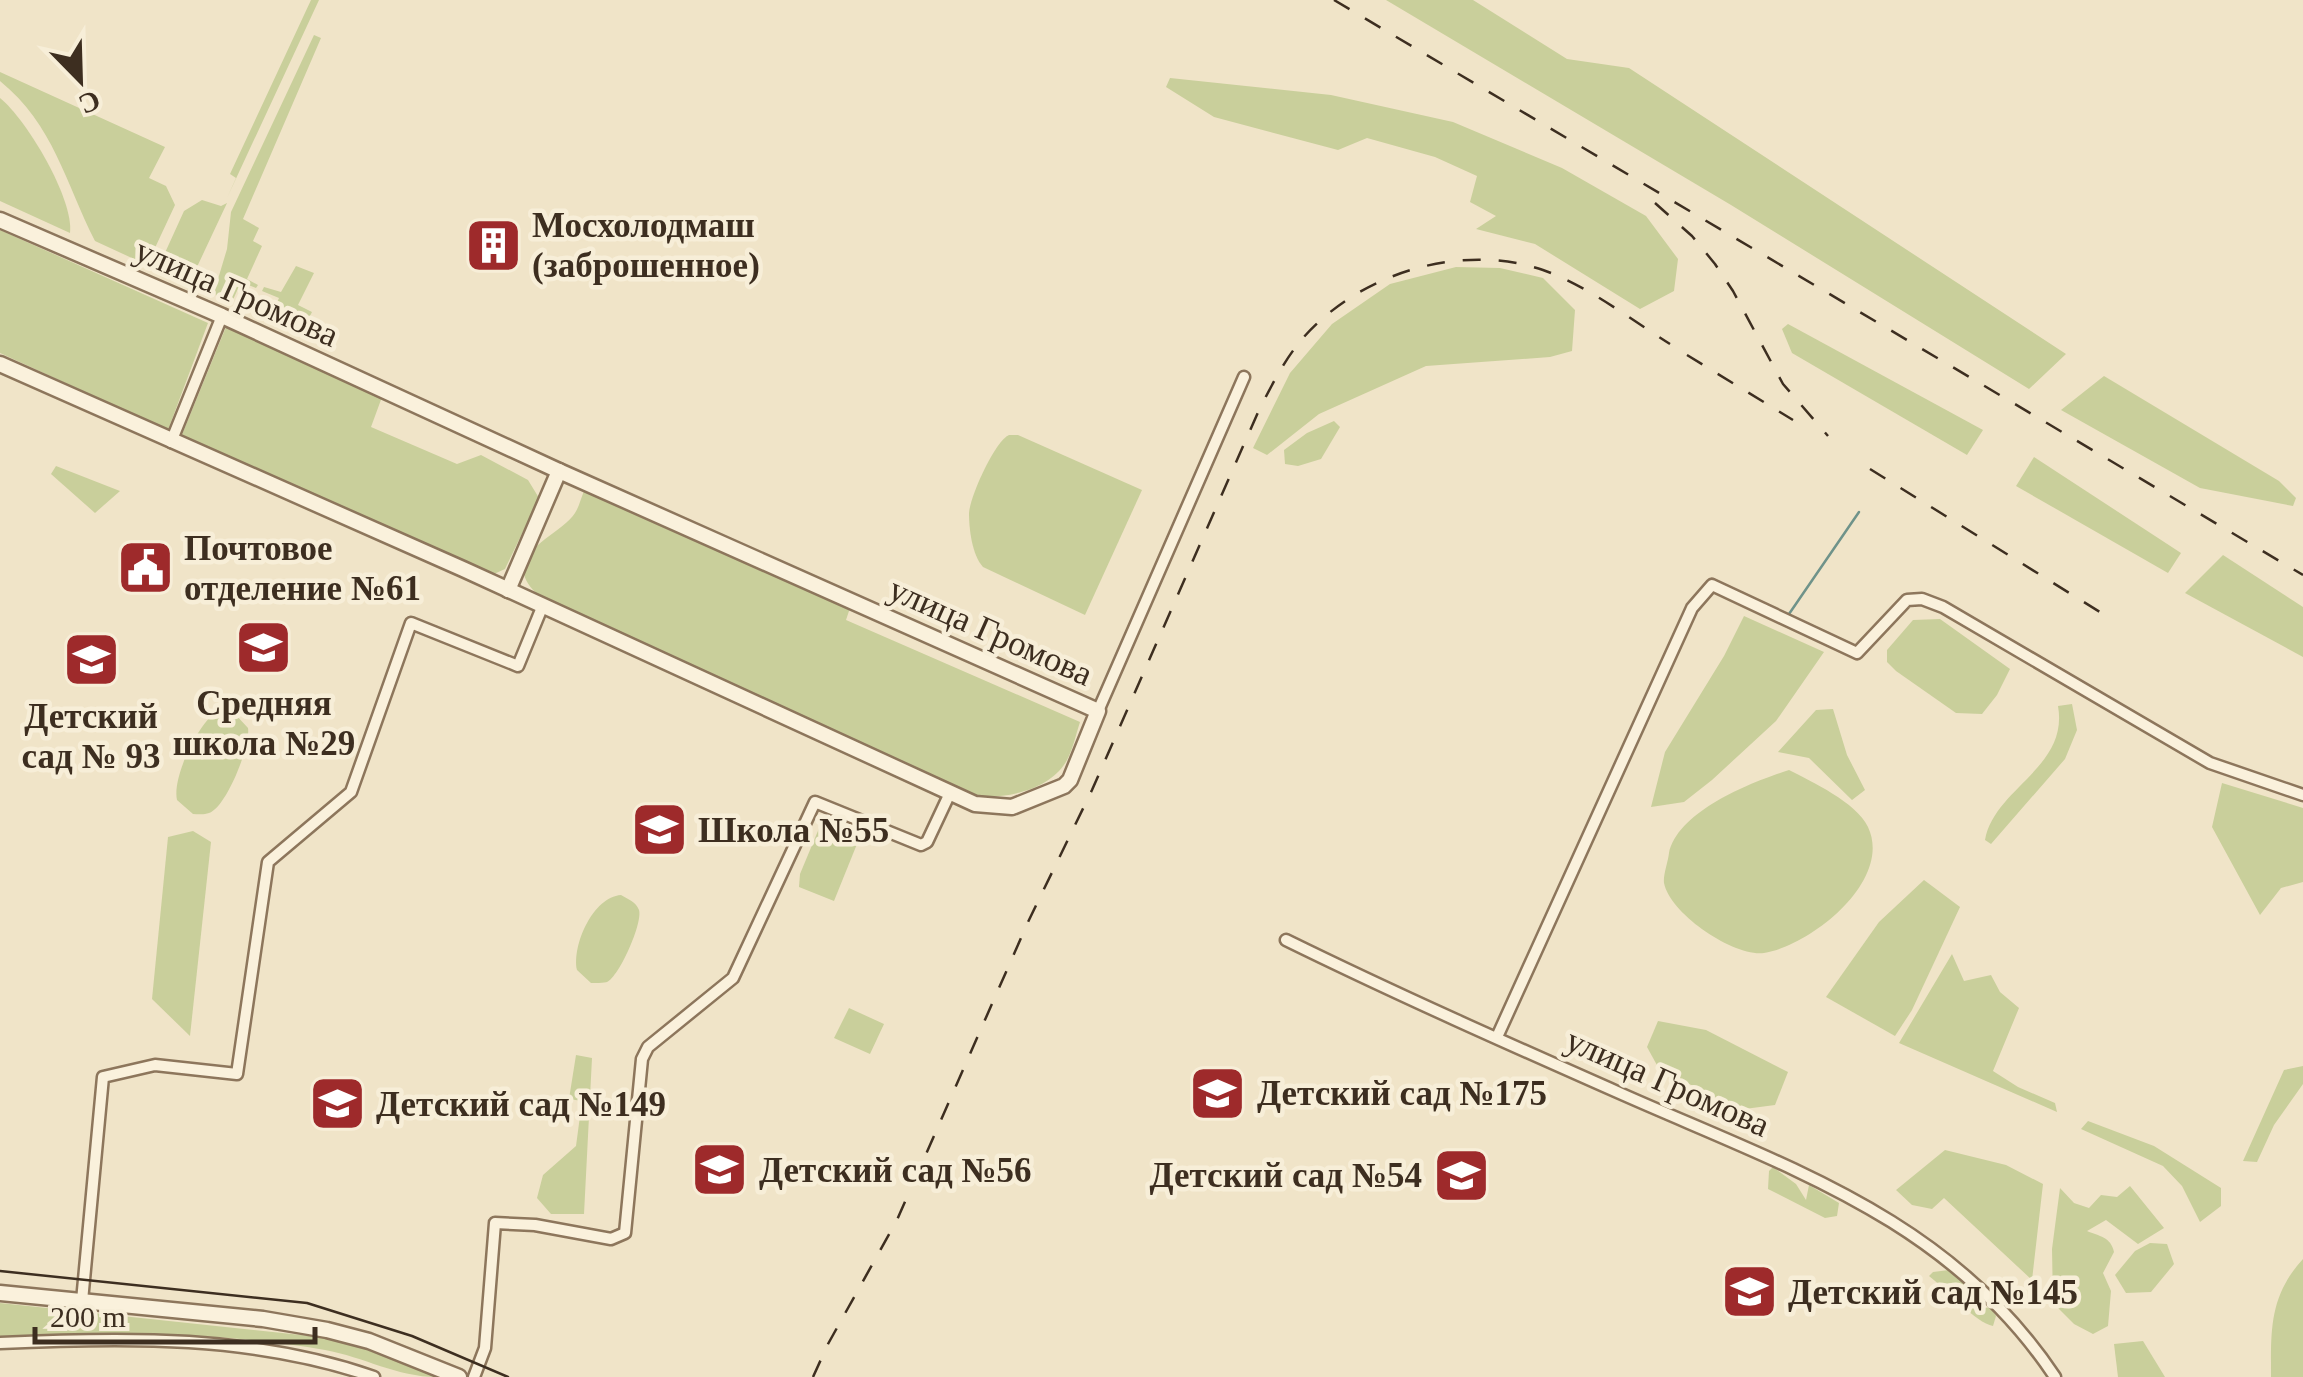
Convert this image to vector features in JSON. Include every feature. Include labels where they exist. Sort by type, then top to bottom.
[{"type":"street","name":"улица Громова","points":[[0,220],[222,316],[1098,712],[1064,786],[1001,808],[976,804],[0,364]]},
{"type":"street","points":[[171,442],[222,316]]},
{"type":"street","points":[[1098,712],[1244,377]]},
{"type":"street","points":[[508,590],[559,471]]},
{"type":"street","points":[[1497,1036],[1692,608],[1712,585],[1857,654],[1907,600],[1932,603],[2210,763],[2303,795]]},
{"type":"street","points":[[82,1301],[103,1077],[155,1065],[237,1074],[268,862],[350,792],[410,623],[518,666],[543,606]]},
{"type":"street","points":[[474,1377],[485,1348],[494,1223],[535,1225],[611,1239],[624,1233],[642,1060],[648,1046],[733,978],[815,802],[920,846],[927,842],[950,793]]},
{"type":"street","name":"улица Громова","points":[[1286,940],[1861,1202],[1962,1270],[2005,1312],[2055,1377]]},
{"type":"street","points":[[0,1293],[263,1318],[382,1346],[459,1377]]},
{"type":"street","points":[[0,1343],[116,1339],[198,1342],[337,1364],[374,1377]]},
{"type":"green space","points":[[311,0],[319,0],[227,198],[236,178],[230,174]]},
{"type":"green space","points":[[1386,0],[1473,0],[1567,59],[1629,68],[2066,354],[2029,389],[1731,205]]},
{"type":"green space","points":[[314,35],[321,38],[243,219],[259,228],[253,241],[262,246],[247,279],[258,285],[256,288],[241,282],[231,304],[216,296],[215,289],[227,249],[231,212]]},
{"type":"green space","points":[[0,72],[165,147],[149,178],[166,186],[175,205],[147,265],[95,241],[46,135],[0,81]]},
{"type":"green space","points":[[1170,78],[1331,95],[1453,122],[1562,168],[1646,216],[1678,259],[1674,291],[1640,309],[1535,244],[1476,229],[1496,216],[1470,202],[1477,176],[1435,157],[1367,138],[1338,150],[1214,117],[1166,87]]},
{"type":"green space","points":[[0,98],[47,161],[65,201],[70,233],[0,201]]},
{"type":"green space","points":[[202,200],[221,206],[227,203],[189,284],[159,271],[159,266],[184,211]]},
{"type":"green space","points":[[0,230],[208,323],[168,430],[0,353]]},
{"type":"green space","points":[[296,266],[314,273],[298,305],[312,312],[301,334],[240,308],[246,306],[271,316],[279,298],[262,291],[264,287],[281,292]]},
{"type":"green space","points":[[1456,267],[1500,268],[1543,278],[1575,310],[1572,351],[1550,357],[1426,366],[1319,414],[1267,455],[1253,448],[1290,373],[1332,324],[1390,284]]},
{"type":"green space","points":[[1788,324],[1983,430],[1967,455],[1792,353],[1782,329]]},
{"type":"green space","points":[[226,327],[382,397],[371,427],[457,464],[481,455],[528,480],[539,498],[505,569],[494,574],[181,437]]},
{"type":"green space","points":[[2104,376],[2279,481],[2296,498],[2293,506],[2200,488],[2061,410]]},
{"type":"green space","points":[[1334,421],[1340,427],[1321,459],[1298,466],[1285,464],[1284,450],[1307,433]]},
{"type":"green space","points":[[1009,435],[1018,435],[1142,490],[1085,615],[983,567],[976,556],[970,505],[990,458]]},
{"type":"green space","points":[[2034,457],[2181,553],[2168,573],[2016,486]]},
{"type":"green space","points":[[56,466],[120,491],[95,513],[51,474]]},
{"type":"green space","points":[[584,491],[850,608],[846,620],[1080,722],[1067,760],[1050,779],[1027,790],[976,796],[551,604],[535,592],[526,579],[524,567],[536,547],[575,513]]},
{"type":"green space","points":[[2223,555],[2303,607],[2303,657],[2185,593]]},
{"type":"green space","points":[[1744,616],[1824,652],[1776,721],[1712,780],[1684,802],[1651,807],[1665,752]]},
{"type":"green space","points":[[1940,619],[2010,669],[1982,714],[1956,713],[1887,662],[1887,650],[1913,620]]},
{"type":"green space","points":[[2072,704],[2077,730],[2065,759],[1991,844],[1985,840],[1991,822],[2052,746],[2058,727],[2058,706]]},
{"type":"green space","points":[[1833,709],[1847,755],[1865,790],[1852,800],[1809,758],[1778,752],[1816,710]]},
{"type":"green space","points":[[215,713],[235,714],[248,728],[246,748],[216,809],[193,814],[177,800],[178,779],[194,740]]},
{"type":"green space","points":[[1789,770],[1833,794],[1862,818],[1873,847],[1869,868],[1859,888],[1825,924],[1783,947],[1751,952],[1721,941],[1690,920],[1669,895],[1665,872],[1675,838],[1701,811],[1737,790]]},
{"type":"green space","points":[[2222,783],[2303,808],[2303,882],[2281,888],[2260,915],[2212,827]]},
{"type":"green space","points":[[820,826],[857,844],[834,901],[799,887],[800,874]]},
{"type":"green space","points":[[193,831],[211,842],[190,1036],[152,999],[168,837]]},
{"type":"green space","points":[[1924,880],[1960,907],[1912,1010],[1895,1036],[1826,997],[1879,922]]},
{"type":"green space","points":[[621,895],[639,910],[634,937],[612,978],[591,983],[577,970],[581,936],[593,913]]},
{"type":"green space","points":[[1952,954],[1964,981],[1991,975],[2000,992],[2019,1008],[1993,1071],[2055,1103],[2057,1112],[1899,1043]]},
{"type":"green space","points":[[849,1008],[884,1024],[870,1054],[834,1038]]},
{"type":"green space","points":[[1658,1021],[1706,1030],[1788,1072],[1775,1105],[1737,1110],[1658,1067],[1647,1047]]},
{"type":"green space","points":[[576,1055],[592,1058],[584,1214],[551,1214],[537,1198],[543,1175],[576,1146],[582,1101],[569,1099]]},
{"type":"green space","points":[[2303,1066],[2303,1084],[2274,1125],[2257,1162],[2243,1161],[2284,1070]]},
{"type":"green space","points":[[2088,1121],[2154,1146],[2221,1188],[2221,1206],[2200,1222],[2182,1186],[2163,1166],[2081,1129]]},
{"type":"green space","points":[[1945,1150],[2006,1165],[2043,1184],[2032,1280],[1944,1198],[1932,1209],[1912,1205],[1896,1190]]},
{"type":"green space","points":[[1773,1167],[1796,1184],[1806,1200],[1809,1185],[1839,1203],[1837,1216],[1825,1218],[1768,1189],[1769,1171]]},
{"type":"green space","points":[[2130,1186],[2164,1228],[2138,1244],[2106,1220],[2087,1231],[2107,1240],[2114,1252],[2103,1273],[2111,1291],[2108,1326],[2093,1334],[2074,1324],[2053,1303],[2052,1249],[2060,1188],[2074,1203],[2089,1208],[2101,1195],[2117,1197]]},
{"type":"green space","points":[[2150,1243],[2167,1244],[2174,1264],[2151,1292],[2126,1293],[2115,1275],[2135,1251]]},
{"type":"green space","points":[[2303,1259],[2303,1377],[2271,1377],[2274,1314],[2284,1286]]},
{"type":"green space","points":[[1949,1270],[1968,1282],[1973,1298],[1985,1308],[1990,1307],[1996,1316],[1993,1326],[1970,1312],[1929,1276]]},
{"type":"green space","points":[[0,1303],[339,1339],[437,1377],[408,1374],[325,1350],[244,1339],[122,1334],[0,1336]]},
{"type":"green space","points":[[2143,1341],[2165,1377],[2118,1377],[2114,1344]]},
{"type":"waterway","points":[[1789,614],[1859,512]]},
{"type":"tram line","points":[[0,1271],[307,1303],[412,1336],[508,1377]]},
{"type":"railway","points":[[1334,0],[2303,575]]},
{"type":"railway","points":[[1655,203],[1692,236],[1715,264],[1783,384],[1828,436]]},
{"type":"railway","points":[[813,1377],[897,1220],[1259,410],[1303,338],[1326,315],[1382,281],[1446,262],[1479,260],[1511,262],[1560,277],[1670,344]]},
{"type":"railway","points":[[1687,355],[1793,420]]},
{"type":"railway","points":[[1870,469],[2108,617]]},
{"type":"place","name":"Мосхолодмаш (заброшенное)","points":[[493,245]]},
{"type":"place","name":"Почтовое отделение №61","points":[[145,568]]},
{"type":"place","name":"Средняя школа №29","points":[[264,647]]},
{"type":"place","name":"Детский сад № 93","points":[[91,660]]},
{"type":"place","name":"Школа №55","points":[[659,830]]},
{"type":"place","name":"Детский сад №175","points":[[1218,1093]]},
{"type":"place","name":"Детский сад №149","points":[[337,1104]]},
{"type":"place","name":"Детский сад №56","points":[[720,1170]]},
{"type":"place","name":"Детский сад №54","points":[[1461,1175]]},
{"type":"place","name":"Детский сад №145","points":[[1749,1292]]}]
